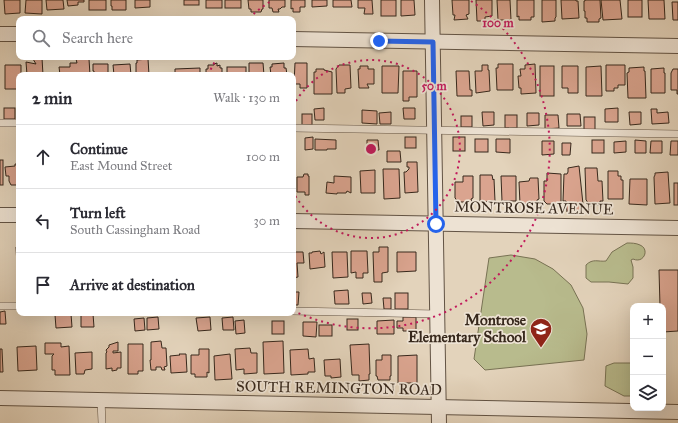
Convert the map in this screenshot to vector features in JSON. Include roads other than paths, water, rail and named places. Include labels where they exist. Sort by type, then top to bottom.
[{"type":"street","points":[[432,0],[440,423]]},
{"type":"street","points":[[0,34],[16,34]]},
{"type":"street","points":[[296,39],[678,46]]},
{"type":"street","points":[[0,215],[16,215]]},
{"type":"street","name":"MONTROSE AVENUE","points":[[296,221],[678,228]]},
{"type":"street","name":"SOUTH REMINGTON ROAD","points":[[0,398],[678,412]]},
{"type":"lane","points":[[0,123],[16,123]]},
{"type":"lane","points":[[296,128],[678,134]]},
{"type":"lane","points":[[0,306],[16,306]]},
{"type":"lane","points":[[296,311],[437,314]]},
{"type":"lane","points":[[101,400],[102,423]]},
{"type":"place","name":"Montrose Elementary School","points":[[541,348]]}]
